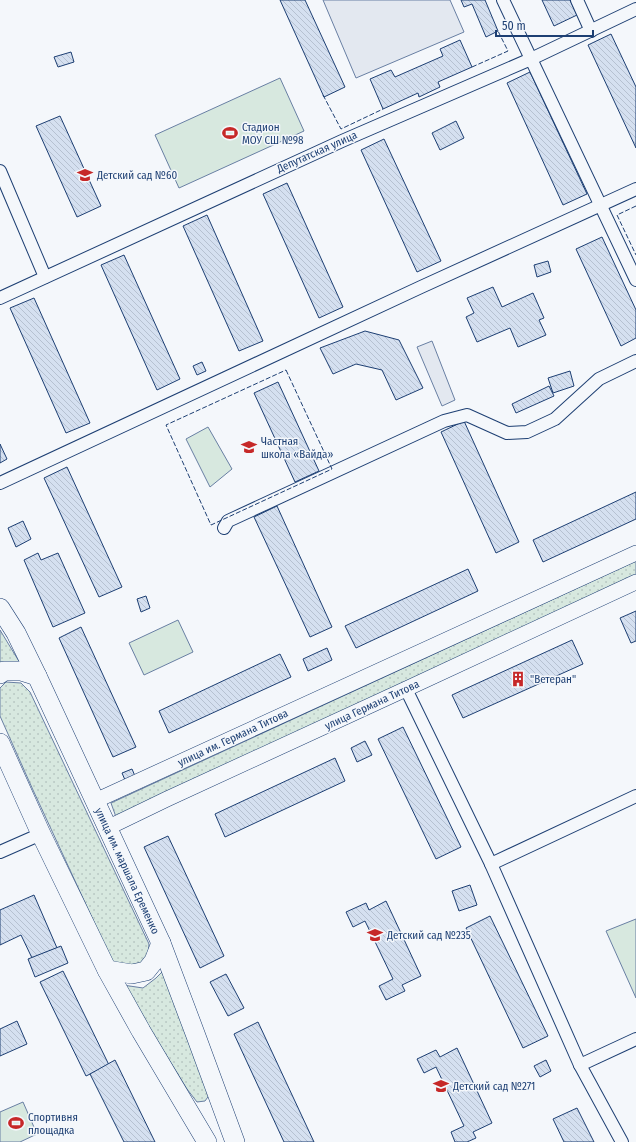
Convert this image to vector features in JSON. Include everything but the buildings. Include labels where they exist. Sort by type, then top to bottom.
[{"type":"highway","name":"улица им. маршала Еременко","points":[[0,608],[16,633],[37,676],[161,943],[235,1142]]},
{"type":"highway","points":[[0,674],[4,671],[21,671],[37,676]]},
{"type":"highway","points":[[0,743],[41,834],[107,970],[141,1032],[207,1142]]},
{"type":"highway","points":[[107,970],[132,974],[146,971],[154,961],[161,943]]},
{"type":"street","points":[[503,0],[636,280]]},
{"type":"street","points":[[577,0],[591,31]]},
{"type":"street","name":"Депутатская улица","points":[[0,298],[342,141],[530,59],[636,10]]},
{"type":"street","points":[[0,170],[44,277]]},
{"type":"street","points":[[0,482],[636,189]]},
{"type":"street","points":[[224,528],[228,521],[444,421],[467,415],[507,433],[527,432],[555,419],[599,380],[636,361]]},
{"type":"street","name":"улица им. Германа Титова","points":[[95,801],[636,553]]},
{"type":"street","name":"улица Германа Титова","points":[[107,828],[636,582]]},
{"type":"street","points":[[406,689],[491,864],[580,1065],[622,1142]]},
{"type":"street","points":[[491,864],[636,796]]},
{"type":"street","points":[[0,852],[41,834]]},
{"type":"street","points":[[580,1065],[636,1039]]},
{"type":"shaded area","points":[[323,0],[450,0],[464,32],[356,78]]},
{"type":"shaded area","name":"Стадион МОУ СШ №98","points":[[280,78],[304,131],[179,188],[155,135]]},
{"type":"shaded area","points":[[432,341],[455,400],[442,406],[417,347]]},
{"type":"shaded area","points":[[208,427],[232,469],[210,487],[186,439]]},
{"type":"shaded area","points":[[636,561],[636,578],[116,817],[111,803]]},
{"type":"shaded area","points":[[178,620],[193,652],[144,675],[129,643]]},
{"type":"shaded area","points":[[0,630],[20,663],[0,665]]},
{"type":"shaded area","points":[[6,682],[21,683],[30,692],[149,944],[148,957],[140,965],[127,967],[113,963],[0,716],[0,688]]},
{"type":"shaded area","points":[[636,919],[636,998],[606,931]]},
{"type":"shaded area","points":[[164,970],[210,1094],[205,1101],[197,1102],[187,1089],[123,985],[143,988]]},
{"type":"shaded area","name":"Спортивня площадка","points":[[23,1102],[37,1134],[20,1142],[0,1142],[0,1112]]},
{"type":"fence","points":[[472,67],[508,51],[498,31]]},
{"type":"fence","points":[[323,95],[341,129],[383,109]]},
{"type":"fence","points":[[636,206],[617,215],[636,255]]},
{"type":"fence","points":[[286,370],[332,469],[211,525],[166,425],[286,370]]},
{"type":"place","name":"Стадион МОУ СШ №98","points":[[230,133]]},
{"type":"place","name":"Детский сад №60","points":[[85,175]]},
{"type":"place","name":"Частная школа «Вайда»","points":[[249,447]]},
{"type":"place","name":"\"Ветеран\"","points":[[518,679]]},
{"type":"place","name":"Детский сад №235","points":[[375,935]]},
{"type":"place","name":"Детский сад №271","points":[[441,1086]]},
{"type":"place","name":"Спортивня площадка","points":[[16,1123]]}]
